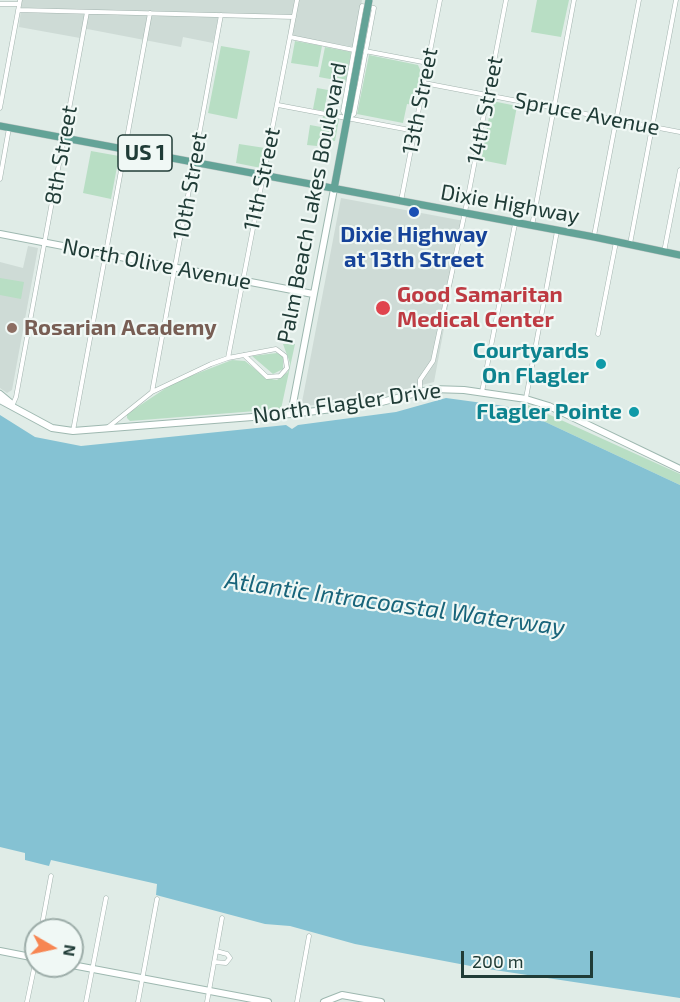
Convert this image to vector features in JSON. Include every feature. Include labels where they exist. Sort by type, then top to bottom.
[{"type":"main road","name":"Palm Beach Lakes Boulevard","points":[[334,189],[369,0]]},
{"type":"main road","name":"US 1","points":[[0,126],[334,189]]},
{"type":"main road","name":"Dixie Highway","points":[[334,189],[680,255]]},
{"type":"street","name":"11th Street","points":[[228,358],[297,0]]},
{"type":"street","name":"13th Street","points":[[401,202],[440,0]]},
{"type":"street","name":"14th Street","points":[[420,391],[420,380],[433,361],[506,0]]},
{"type":"street","points":[[532,227],[574,0]]},
{"type":"street","points":[[594,237],[639,0]]},
{"type":"street","points":[[630,245],[676,0]]},
{"type":"street","points":[[0,4],[20,2],[0,108]]},
{"type":"street","points":[[362,6],[374,8],[354,114],[347,118],[343,111],[362,6]]},
{"type":"street","points":[[18,10],[294,17]]},
{"type":"street","name":"8th Street","points":[[12,405],[16,397],[87,12]]},
{"type":"street","points":[[73,431],[150,13]]},
{"type":"street","name":"10th Street","points":[[152,392],[221,15]]},
{"type":"street","points":[[290,37],[428,63]]},
{"type":"street","name":"Spruce Avenue","points":[[424,83],[680,132]]},
{"type":"street","points":[[278,105],[415,131]]},
{"type":"street","points":[[0,179],[9,128]]},
{"type":"street","points":[[664,252],[680,170]]},
{"type":"street","name":"Palm Beach Lakes Boulevard","points":[[291,414],[334,189]]},
{"type":"street","points":[[482,393],[515,224]]},
{"type":"street","points":[[526,399],[557,231]]},
{"type":"street","name":"North Olive Avenue","points":[[0,234],[313,294]]},
{"type":"street","points":[[598,334],[616,242]]},
{"type":"street","name":"North Flagler Drive","points":[[107,429],[152,392],[181,376],[228,358],[244,355],[276,349],[285,356],[287,368],[280,376],[267,377],[244,355]]},
{"type":"street","name":"North Flagler Drive","points":[[0,400],[41,423],[73,431],[291,414],[374,404],[420,391],[449,389],[526,399],[549,406],[680,469]]},
{"type":"street","name":"North Flagler Drive","points":[[0,394],[12,405]]},
{"type":"street","points":[[43,918],[51,876]]},
{"type":"street","points":[[86,1002],[106,898]]},
{"type":"street","points":[[138,1002],[157,899]]},
{"type":"street","points":[[207,1002],[222,918]]},
{"type":"street","points":[[297,1002],[309,936]]},
{"type":"street","points":[[0,951],[24,956]]},
{"type":"street","points":[[214,962],[225,964],[230,958],[228,954],[216,951]]},
{"type":"street","points":[[84,967],[268,1002]]},
{"type":"street","points":[[27,1002],[32,978]]},
{"type":"street","points":[[324,1002],[340,995],[381,1002]]},
{"type":"shaded area","points":[[22,0],[362,0],[354,47],[288,35],[290,19],[218,18],[213,43],[183,37],[181,47],[82,28],[80,38],[19,27]]},
{"type":"shaded area","name":"Good Samaritan Medical Center","points":[[341,198],[464,221],[434,382],[374,397],[306,406],[302,402]]},
{"type":"shaded area","name":"Rosarian Academy","points":[[28,246],[38,248],[12,390],[7,393],[0,388],[0,262],[23,268]]},
{"type":"green space","points":[[537,0],[569,0],[561,37],[531,32]]},
{"type":"green space","points":[[295,41],[322,46],[318,67],[291,63]]},
{"type":"green space","points":[[221,46],[250,51],[237,119],[208,113]]},
{"type":"green space","points":[[325,47],[351,52],[346,82],[319,77]]},
{"type":"green space","points":[[369,55],[418,65],[421,72],[415,105],[407,104],[403,123],[357,114]]},
{"type":"green space","points":[[317,88],[328,90],[324,111],[313,109]]},
{"type":"green space","points":[[492,101],[517,106],[506,165],[481,160]]},
{"type":"green space","points":[[323,116],[339,119],[335,141],[319,139],[317,146],[307,145],[310,125],[321,127]]},
{"type":"green space","points":[[239,144],[265,148],[261,168],[236,163]]},
{"type":"green space","points":[[91,151],[119,156],[111,199],[83,193]]},
{"type":"green space","points":[[0,278],[24,282],[21,299],[0,295]]},
{"type":"green space","points":[[283,344],[295,344],[281,409],[130,421],[127,418],[127,414],[175,382],[232,360],[245,361],[266,378],[277,380],[288,372],[290,363]]},
{"type":"green space","points":[[277,353],[283,356],[283,369],[273,374],[252,356]]},
{"type":"green space","points":[[528,405],[680,474],[680,485],[524,412]]},
{"type":"water","name":"Atlantic Intracoastal Waterway","points":[[446,398],[505,406],[524,412],[680,485],[680,998],[481,968],[355,944],[290,926],[265,924],[156,895],[157,884],[51,860],[49,866],[25,860],[25,853],[0,847],[0,415],[35,437],[81,446],[286,425],[292,429],[298,425],[396,412]]},
{"type":"place","name":"Dixie Highway at 13th Street","points":[[414,212]]},
{"type":"place","name":"Good Samaritan Medical Center","points":[[383,308]]},
{"type":"place","name":"Rosarian Academy","points":[[12,328]]},
{"type":"place","name":"Courtyards On Flagler","points":[[601,364]]},
{"type":"place","name":"Flagler Pointe","points":[[634,412]]}]
